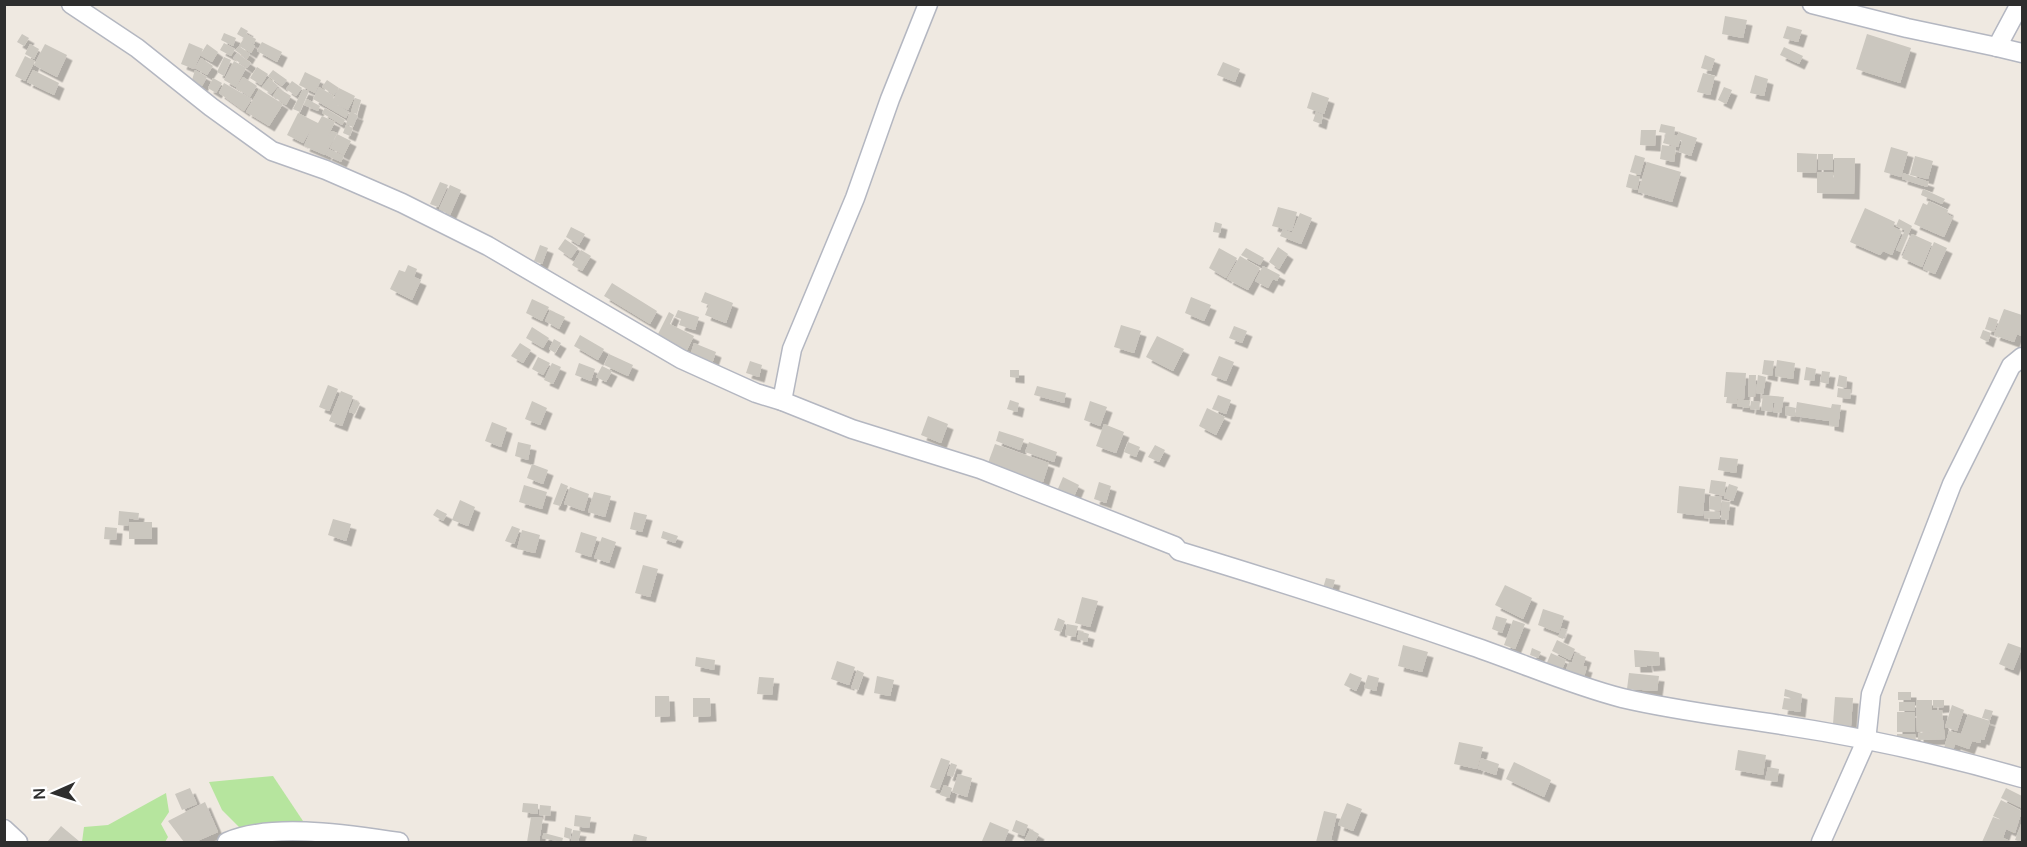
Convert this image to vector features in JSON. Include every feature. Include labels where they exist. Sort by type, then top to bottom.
[{"type":"street","points":[[71,4],[137,48],[211,107],[272,151],[326,170],[402,203],[488,246],[681,359],[756,393],[852,429],[980,469],[1175,546],[1179,551],[1352,604],[1505,657],[1585,688],[1688,711],[1866,741],[1966,762],[2022,778]]},
{"type":"street","points":[[782,401],[792,349],[855,198],[890,99],[928,4]]},
{"type":"street","points":[[1812,4],[2022,53]]},
{"type":"street","points":[[1997,47],[2020,4]]},
{"type":"street","points":[[1821,843],[1866,741],[1871,694],[1952,484],[2011,366],[2022,357]]},
{"type":"street","points":[[4,830],[18,843]]},
{"type":"street","points":[[227,843],[239,837],[269,833],[352,835],[399,843]]},
{"type":"green space","points":[[273,776],[311,833],[240,828],[222,810],[209,782]]},
{"type":"green space","points":[[166,793],[169,812],[161,824],[168,837],[165,842],[82,842],[84,827],[108,825]]},
{"type":"building","points":[[1725,16],[1747,20],[1743,38],[1722,34]]},
{"type":"building","points":[[1787,26],[1802,30],[1798,42],[1783,38]]},
{"type":"building","points":[[241,27],[248,31],[246,34],[256,39],[254,44],[247,40],[255,46],[251,53],[239,46],[244,38],[237,34]]},
{"type":"building","points":[[224,33],[236,38],[233,46],[221,40]]},
{"type":"building","points":[[22,34],[29,38],[24,46],[17,42]]},
{"type":"building","points":[[1867,34],[1911,48],[1900,83],[1856,69]]},
{"type":"building","points":[[262,42],[282,52],[277,62],[257,51]]},
{"type":"building","points":[[189,43],[203,49],[194,69],[181,64]]},
{"type":"building","points":[[224,43],[235,49],[231,56],[220,50]]},
{"type":"building","points":[[30,44],[39,49],[34,59],[25,54]]},
{"type":"building","points":[[45,44],[67,55],[57,77],[34,65]]},
{"type":"building","points":[[207,44],[218,52],[212,62],[200,55]]},
{"type":"building","points":[[239,46],[250,54],[247,59],[235,50]]},
{"type":"building","points":[[1784,47],[1803,56],[1799,64],[1780,55]]},
{"type":"building","points":[[237,53],[251,63],[247,68],[233,58]]},
{"type":"building","points":[[1705,55],[1715,59],[1711,71],[1701,68]]},
{"type":"building","points":[[25,56],[35,61],[25,81],[15,76]]},
{"type":"building","points":[[224,57],[231,60],[224,76],[217,72]]},
{"type":"building","points":[[201,58],[213,66],[207,75],[195,68]]},
{"type":"building","points":[[234,61],[246,68],[236,87],[224,80]]},
{"type":"building","points":[[1223,62],[1240,69],[1235,82],[1217,75]]},
{"type":"building","points":[[257,67],[268,74],[261,85],[250,78]]},
{"type":"building","points":[[33,70],[59,83],[54,95],[27,82]]},
{"type":"building","points":[[195,70],[207,77],[202,86],[192,80]]},
{"type":"building","points":[[273,70],[287,80],[282,86],[268,76]]},
{"type":"building","points":[[305,72],[321,80],[315,93],[299,85]]},
{"type":"building","points":[[1703,73],[1715,76],[1710,95],[1697,92]]},
{"type":"building","points":[[1755,75],[1768,79],[1764,96],[1750,93]]},
{"type":"building","points":[[243,77],[257,86],[250,97],[236,88]]},
{"type":"building","points":[[213,78],[222,83],[216,93],[208,88]]},
{"type":"building","points":[[269,78],[278,86],[271,94],[262,87]]},
{"type":"building","points":[[327,80],[339,88],[334,95],[322,87]]},
{"type":"building","points":[[292,81],[302,88],[296,96],[286,89]]},
{"type":"building","points":[[224,83],[252,99],[244,111],[219,93]]},
{"type":"building","points":[[319,87],[334,96],[332,102],[339,88],[355,96],[348,110],[335,104],[349,112],[346,118],[313,99]]},
{"type":"building","points":[[1724,87],[1732,90],[1726,104],[1718,100]]},
{"type":"building","points":[[278,88],[291,96],[286,105],[273,96]]},
{"type":"building","points":[[259,89],[283,104],[269,126],[246,112]]},
{"type":"building","points":[[303,89],[309,91],[300,112],[293,109]]},
{"type":"building","points":[[1312,92],[1329,98],[1324,114],[1307,108]]},
{"type":"building","points":[[355,98],[361,100],[357,114],[351,112]]},
{"type":"building","points":[[307,99],[320,106],[318,111],[304,105]]},
{"type":"building","points":[[325,108],[345,120],[342,125],[322,113]]},
{"type":"building","points":[[350,112],[358,115],[353,127],[346,124]]},
{"type":"building","points":[[1316,112],[1323,115],[1321,124],[1313,121]]},
{"type":"building","points":[[298,113],[318,123],[322,116],[335,122],[328,136],[332,131],[337,133],[325,155],[304,146],[312,127],[303,143],[287,135]]},
{"type":"building","points":[[1661,124],[1675,127],[1674,135],[1677,136],[1679,132],[1697,138],[1691,156],[1679,152],[1682,141],[1680,140],[1678,147],[1663,143],[1666,133],[1659,132]]},
{"type":"building","points":[[346,125],[353,128],[350,136],[343,133]]},
{"type":"building","points":[[1641,130],[1656,130],[1655,146],[1640,145]]},
{"type":"building","points":[[337,134],[351,141],[344,155],[330,148]]},
{"type":"building","points":[[1662,145],[1676,147],[1674,162],[1660,159]]},
{"type":"building","points":[[1891,147],[1908,152],[1901,177],[1884,172]]},
{"type":"building","points":[[329,149],[344,156],[341,162],[326,155]]},
{"type":"building","points":[[1797,153],[1817,154],[1816,173],[1797,172]]},
{"type":"building","points":[[1818,154],[1833,154],[1833,170],[1818,170]]},
{"type":"building","points":[[1635,155],[1645,158],[1640,175],[1630,172]]},
{"type":"building","points":[[1915,156],[1933,161],[1928,179],[1910,175]]},
{"type":"building","points":[[1834,158],[1855,158],[1854,194],[1817,193],[1817,172],[1833,172],[1834,180]]},
{"type":"building","points":[[1647,162],[1681,172],[1672,202],[1638,192]]},
{"type":"building","points":[[1903,173],[1929,182],[1927,187],[1902,179]]},
{"type":"building","points":[[1629,174],[1640,177],[1637,190],[1626,187]]},
{"type":"building","points":[[440,182],[448,185],[438,207],[430,204]]},
{"type":"building","points":[[450,185],[461,190],[450,215],[439,209]]},
{"type":"building","points":[[1923,189],[1945,199],[1942,204],[1921,195]]},
{"type":"building","points":[[1929,201],[1948,210],[1947,214],[1953,217],[1944,237],[1914,224],[1923,203],[1927,205]]},
{"type":"building","points":[[1278,207],[1297,212],[1292,231],[1272,226]]},
{"type":"building","points":[[1865,208],[1895,222],[1893,227],[1902,231],[1892,255],[1883,251],[1880,255],[1850,242]]},
{"type":"building","points":[[1300,213],[1312,218],[1301,244],[1280,236],[1283,229],[1292,233]]},
{"type":"building","points":[[1899,219],[1912,226],[1901,252],[1896,250],[1905,230],[1896,226]]},
{"type":"building","points":[[1215,222],[1222,224],[1220,233],[1213,232]]},
{"type":"building","points":[[571,227],[585,234],[579,245],[566,237]]},
{"type":"building","points":[[1912,234],[1932,243],[1922,267],[1902,258]]},
{"type":"building","points":[[565,239],[578,248],[571,258],[558,249]]},
{"type":"building","points":[[1934,242],[1947,248],[1935,274],[1923,269]]},
{"type":"building","points":[[540,245],[548,248],[542,264],[534,261]]},
{"type":"building","points":[[1278,247],[1288,254],[1279,269],[1269,262]]},
{"type":"building","points":[[1219,248],[1237,258],[1226,278],[1209,268]]},
{"type":"building","points":[[1246,248],[1264,258],[1260,265],[1241,255]]},
{"type":"building","points":[[581,250],[591,256],[582,271],[572,265]]},
{"type":"building","points":[[1240,256],[1260,268],[1248,290],[1227,279]]},
{"type":"building","points":[[408,265],[417,269],[414,277],[421,280],[412,300],[390,289],[399,270],[405,272]]},
{"type":"building","points":[[1263,266],[1280,275],[1277,281],[1273,279],[1268,288],[1255,281]]},
{"type":"building","points":[[612,283],[657,311],[650,324],[604,296]]},
{"type":"building","points":[[705,292],[733,303],[726,323],[705,315],[709,305],[701,302]]},
{"type":"building","points":[[1191,297],[1211,305],[1204,321],[1185,313]]},
{"type":"building","points":[[532,299],[549,307],[542,321],[526,313]]},
{"type":"building","points":[[2004,309],[2022,315],[2021,336],[2017,334],[2014,342],[1994,335]]},
{"type":"building","points":[[550,310],[565,317],[559,329],[545,321]]},
{"type":"building","points":[[678,310],[699,317],[695,330],[679,325],[681,319],[675,317]]},
{"type":"building","points":[[669,312],[674,315],[670,324],[694,336],[686,352],[656,338]]},
{"type":"building","points":[[1989,317],[1998,320],[1994,332],[1985,329]]},
{"type":"building","points":[[1121,325],[1141,331],[1134,353],[1114,347]]},
{"type":"building","points":[[1234,326],[1247,331],[1242,343],[1229,338]]},
{"type":"building","points":[[532,327],[549,338],[543,348],[526,338]]},
{"type":"building","points":[[1983,330],[1991,333],[1988,342],[1980,338]]},
{"type":"building","points":[[580,335],[604,349],[598,360],[574,346]]},
{"type":"building","points":[[1157,336],[1184,349],[1173,371],[1146,357]]},
{"type":"building","points":[[554,339],[561,343],[555,353],[549,349]]},
{"type":"building","points":[[520,343],[531,350],[523,363],[511,356]]},
{"type":"building","points":[[694,343],[716,352],[712,364],[690,356]]},
{"type":"building","points":[[609,354],[633,365],[628,376],[604,365]]},
{"type":"building","points":[[1219,356],[1234,362],[1226,381],[1211,375]]},
{"type":"building","points":[[538,357],[550,363],[543,375],[532,369]]},
{"type":"building","points":[[1764,360],[1774,361],[1772,376],[1762,374]]},
{"type":"building","points":[[1777,360],[1795,363],[1793,379],[1775,376]]},
{"type":"building","points":[[750,361],[762,365],[759,377],[746,373]]},
{"type":"building","points":[[552,363],[561,367],[553,384],[544,380]]},
{"type":"building","points":[[579,363],[595,369],[591,381],[575,375]]},
{"type":"building","points":[[602,366],[612,371],[606,382],[596,377]]},
{"type":"building","points":[[1806,367],[1816,369],[1814,381],[1804,380]]},
{"type":"building","points":[[1010,370],[1019,370],[1019,378],[1010,377]]},
{"type":"building","points":[[1822,371],[1830,372],[1828,384],[1820,382]]},
{"type":"building","points":[[1726,372],[1746,373],[1744,399],[1734,398],[1737,399],[1737,404],[1726,403],[1727,397],[1724,397]]},
{"type":"building","points":[[1749,375],[1756,375],[1755,397],[1748,397]]},
{"type":"building","points":[[1758,375],[1766,377],[1763,394],[1756,393]]},
{"type":"building","points":[[1839,375],[1847,377],[1846,388],[1837,386]]},
{"type":"building","points":[[328,385],[338,389],[329,411],[319,407]]},
{"type":"building","points":[[1037,386],[1066,393],[1064,403],[1034,395]]},
{"type":"building","points":[[1838,388],[1851,390],[1850,399],[1837,397]]},
{"type":"building","points":[[341,391],[353,396],[342,426],[329,421]]},
{"type":"building","points":[[1218,395],[1231,400],[1226,414],[1212,409]]},
{"type":"building","points":[[1763,395],[1784,397],[1781,413],[1773,412],[1775,403],[1773,403],[1772,412],[1761,410]]},
{"type":"building","points":[[1738,399],[1750,401],[1749,408],[1737,406]]},
{"type":"building","points":[[354,400],[360,403],[355,414],[349,412]]},
{"type":"building","points":[[1010,400],[1019,403],[1017,412],[1007,409]]},
{"type":"building","points":[[532,401],[547,408],[540,425],[525,419]]},
{"type":"building","points":[[1090,401],[1107,407],[1100,426],[1084,420]]},
{"type":"building","points":[[1751,401],[1760,402],[1759,410],[1750,409]]},
{"type":"building","points":[[1797,402],[1831,408],[1832,404],[1841,405],[1838,427],[1829,425],[1829,421],[1795,416]]},
{"type":"building","points":[[1786,406],[1796,408],[1794,417],[1785,415]]},
{"type":"building","points":[[1207,408],[1225,417],[1216,435],[1199,426]]},
{"type":"building","points":[[928,416],[948,424],[941,443],[921,435]]},
{"type":"building","points":[[492,422],[507,428],[501,447],[485,441]]},
{"type":"building","points":[[1104,424],[1124,432],[1116,453],[1096,446]]},
{"type":"building","points":[[999,431],[1024,439],[1020,450],[996,441]]},
{"type":"building","points":[[518,442],[531,445],[528,460],[515,456]]},
{"type":"building","points":[[1029,442],[1057,452],[1054,462],[1025,452]]},
{"type":"building","points":[[1128,442],[1140,447],[1136,457],[1124,452]]},
{"type":"building","points":[[995,444],[1049,463],[1043,482],[988,463]]},
{"type":"building","points":[[1155,445],[1165,450],[1159,462],[1148,457]]},
{"type":"building","points":[[1720,457],[1738,459],[1736,473],[1718,470]]},
{"type":"building","points":[[532,464],[548,470],[543,484],[527,478]]},
{"type":"building","points":[[1063,477],[1079,485],[1073,499],[1057,491]]},
{"type":"building","points":[[1711,480],[1726,482],[1724,496],[1709,493]]},
{"type":"building","points":[[1099,482],[1111,486],[1106,503],[1094,499]]},
{"type":"building","points":[[561,483],[568,486],[560,506],[553,504]]},
{"type":"building","points":[[1729,484],[1738,487],[1733,501],[1724,498]]},
{"type":"building","points":[[524,485],[547,492],[542,509],[519,502]]},
{"type":"building","points":[[1679,486],[1705,489],[1703,516],[1677,513]]},
{"type":"building","points":[[570,487],[589,494],[584,511],[564,504]]},
{"type":"building","points":[[594,492],[611,496],[605,517],[588,512]]},
{"type":"building","points":[[1710,496],[1722,497],[1720,511],[1709,509]]},
{"type":"building","points":[[460,500],[475,507],[468,526],[452,520]]},
{"type":"building","points":[[1722,501],[1730,502],[1728,520],[1721,519]]},
{"type":"building","points":[[437,509],[447,514],[443,521],[433,515]]},
{"type":"building","points":[[119,511],[139,513],[138,520],[129,518],[128,526],[118,525]]},
{"type":"building","points":[[1704,511],[1720,512],[1720,519],[1704,518]]},
{"type":"building","points":[[634,512],[647,515],[642,532],[630,529]]},
{"type":"building","points":[[333,519],[351,524],[346,541],[328,535]]},
{"type":"building","points":[[129,522],[152,522],[152,539],[129,539]]},
{"type":"building","points":[[512,526],[520,529],[514,544],[505,541]]},
{"type":"building","points":[[105,527],[117,528],[116,540],[104,539]]},
{"type":"building","points":[[522,530],[540,535],[535,553],[517,549]]},
{"type":"building","points":[[663,531],[678,536],[675,543],[661,538]]},
{"type":"building","points":[[581,532],[597,537],[591,557],[575,552]]},
{"type":"building","points":[[602,537],[616,542],[609,563],[594,558]]},
{"type":"building","points":[[643,565],[658,569],[650,597],[635,593]]},
{"type":"building","points":[[1326,578],[1335,580],[1332,590],[1323,588]]},
{"type":"building","points":[[1505,585],[1532,598],[1523,619],[1495,605]]},
{"type":"building","points":[[1082,597],[1098,601],[1090,627],[1075,623]]},
{"type":"building","points":[[1543,609],[1564,616],[1559,633],[1538,625]]},
{"type":"building","points":[[1496,616],[1507,619],[1502,633],[1492,629]]},
{"type":"building","points":[[1058,618],[1065,621],[1061,632],[1054,630]]},
{"type":"building","points":[[1513,620],[1525,624],[1515,649],[1504,645]]},
{"type":"building","points":[[1067,624],[1078,626],[1075,637],[1065,635]]},
{"type":"building","points":[[1562,628],[1567,630],[1563,639],[1558,637]]},
{"type":"building","points":[[1079,631],[1089,634],[1087,642],[1077,639]]},
{"type":"building","points":[[1557,640],[1575,649],[1570,660],[1552,651]]},
{"type":"building","points":[[2008,643],[2022,648],[2013,670],[1999,664]]},
{"type":"building","points":[[1403,645],[1428,652],[1422,672],[1398,666]]},
{"type":"building","points":[[1532,648],[1541,652],[1538,658],[1530,655]]},
{"type":"building","points":[[1634,650],[1659,652],[1660,665],[1648,666],[1646,657],[1647,667],[1635,667]]},
{"type":"building","points":[[1551,653],[1566,660],[1561,672],[1546,665]]},
{"type":"building","points":[[1575,653],[1586,657],[1583,666],[1587,667],[1583,680],[1564,674]]},
{"type":"building","points":[[696,657],[715,660],[714,670],[695,666]]},
{"type":"building","points":[[837,661],[855,667],[849,685],[831,679]]},
{"type":"building","points":[[857,670],[864,673],[858,690],[851,688]]},
{"type":"building","points":[[1350,673],[1362,678],[1356,691],[1344,685]]},
{"type":"building","points":[[1629,673],[1659,676],[1657,691],[1627,689]]},
{"type":"building","points":[[1368,675],[1379,678],[1376,691],[1364,688]]},
{"type":"building","points":[[877,676],[894,680],[890,696],[874,693]]},
{"type":"building","points":[[759,677],[774,678],[772,695],[757,694]]},
{"type":"building","points":[[1785,689],[1802,694],[1800,712],[1782,709],[1784,698],[1794,699],[1784,696]]},
{"type":"building","points":[[1898,692],[1911,692],[1911,700],[1898,700]]},
{"type":"building","points":[[655,696],[669,696],[670,716],[655,717]]},
{"type":"building","points":[[1835,697],[1853,698],[1851,726],[1833,724]]},
{"type":"building","points":[[693,698],[710,698],[711,716],[693,717]]},
{"type":"building","points":[[1916,700],[1932,700],[1932,710],[1942,710],[1945,739],[1918,740],[1918,733],[1941,731],[1917,732]]},
{"type":"building","points":[[1933,700],[1944,700],[1944,707],[1933,708]]},
{"type":"building","points":[[1899,702],[1915,702],[1915,711],[1899,711]]},
{"type":"building","points":[[1952,705],[1964,710],[1957,731],[1945,727]]},
{"type":"building","points":[[1985,709],[1993,711],[1990,720],[1982,718]]},
{"type":"building","points":[[1897,712],[1915,712],[1915,732],[1897,732]]},
{"type":"building","points":[[1968,714],[1990,721],[1984,740],[1981,739],[1980,743],[1972,741],[1969,749],[1955,744],[1953,751],[1944,748],[1949,731],[1961,734]]},
{"type":"building","points":[[1897,734],[1915,734],[1916,740],[1897,741]]},
{"type":"building","points":[[1459,742],[1483,747],[1477,769],[1454,764]]},
{"type":"building","points":[[1738,750],[1766,755],[1763,775],[1735,770]]},
{"type":"building","points":[[941,758],[950,761],[939,790],[930,787]]},
{"type":"building","points":[[1481,758],[1499,764],[1496,775],[1478,769]]},
{"type":"building","points":[[1514,762],[1551,780],[1544,797],[1506,779]]},
{"type":"building","points":[[951,763],[957,765],[953,777],[947,775]]},
{"type":"building","points":[[1768,767],[1779,769],[1777,782],[1765,780]]},
{"type":"building","points":[[958,774],[972,778],[967,797],[952,792]]},
{"type":"building","points":[[944,785],[952,788],[949,798],[940,795]]},
{"type":"building","points":[[190,788],[197,804],[182,810],[175,794]]},
{"type":"building","points":[[2006,788],[2022,796],[2022,808],[2001,798]]},
{"type":"building","points":[[2001,800],[2022,811],[2015,833],[2006,829],[2003,838],[2013,842],[1982,842],[1993,817],[2004,821],[1993,816]]},
{"type":"building","points":[[205,802],[218,832],[195,842],[184,842],[168,821]]},
{"type":"building","points":[[523,803],[538,804],[538,814],[522,812]]},
{"type":"building","points":[[1347,803],[1362,809],[1353,831],[1338,825]]},
{"type":"building","points":[[540,805],[551,806],[550,816],[539,815]]},
{"type":"building","points":[[1324,811],[1337,814],[1331,840],[1336,842],[1316,842]]},
{"type":"building","points":[[575,815],[591,817],[589,828],[574,826]]},
{"type":"building","points":[[531,817],[543,818],[539,842],[527,842]]},
{"type":"building","points":[[1016,820],[1028,825],[1024,836],[1012,831]]},
{"type":"building","points":[[990,822],[1009,830],[1004,842],[982,841]]},
{"type":"building","points":[[2022,822],[2022,842],[2021,842],[2015,840]]},
{"type":"building","points":[[61,826],[80,842],[47,842]]},
{"type":"building","points":[[565,827],[572,829],[570,839],[564,837]]},
{"type":"building","points":[[1030,829],[1039,834],[1035,842],[1024,841]]},
{"type":"building","points":[[573,830],[581,831],[578,842],[571,842]]},
{"type":"building","points":[[544,833],[563,838],[562,842],[542,838]]},
{"type":"building","points":[[634,834],[647,837],[646,842],[632,842]]}]
